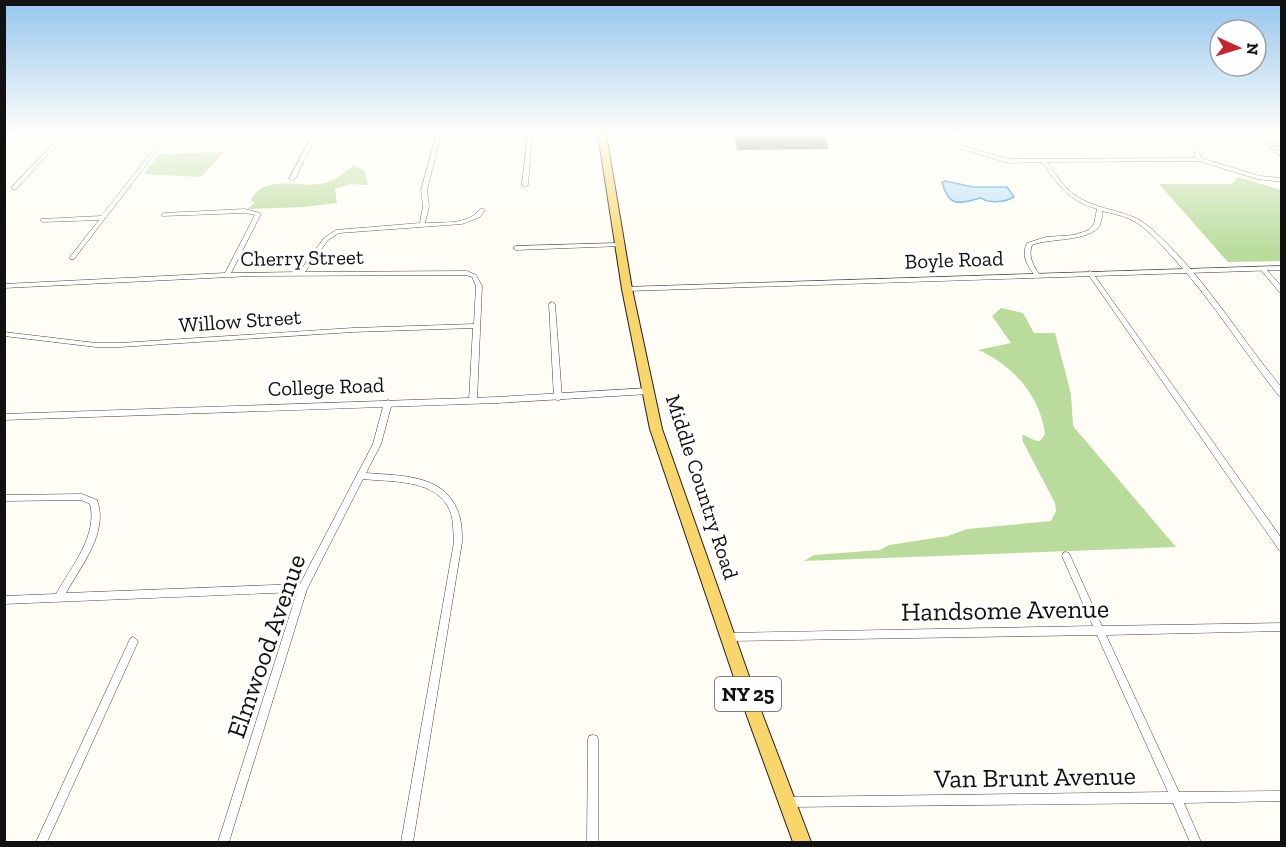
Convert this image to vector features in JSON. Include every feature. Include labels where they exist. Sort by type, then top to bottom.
[{"type":"main road","name":"Middle Country Road","points":[[609,174],[627,289],[656,429],[755,716],[802,843]]},
{"type":"street","points":[[14,188],[28,174]]},
{"type":"street","points":[[72,258],[137,174]]},
{"type":"street","points":[[292,179],[295,174]]},
{"type":"street","points":[[422,225],[426,206],[424,190],[428,174]]},
{"type":"street","points":[[525,185],[526,174]]},
{"type":"street","points":[[1054,174],[1072,195],[1100,208],[1127,211],[1149,229],[1187,271],[1281,394]]},
{"type":"street","points":[[1245,174],[1259,178],[1281,180]]},
{"type":"street","points":[[1037,275],[1027,259],[1026,249],[1029,244],[1094,230],[1100,219],[1100,208]]},
{"type":"street","points":[[301,273],[326,239],[338,231],[462,222],[478,216],[482,210]]},
{"type":"street","points":[[164,215],[239,211],[258,214],[227,275]]},
{"type":"street","points":[[43,220],[102,218]]},
{"type":"street","points":[[516,248],[621,245]]},
{"type":"street","name":"Boyle Road","points":[[627,289],[1281,268]]},
{"type":"street","points":[[1263,269],[1281,292]]},
{"type":"street","name":"Cherry Street","points":[[4,286],[227,275],[467,273],[474,276],[479,286],[473,400]]},
{"type":"street","points":[[1090,273],[1281,547]]},
{"type":"street","points":[[552,304],[558,398]]},
{"type":"street","name":"Willow Street","points":[[4,334],[96,345],[120,345],[353,330],[477,326]]},
{"type":"street","name":"College Road","points":[[4,417],[558,398],[649,391]]},
{"type":"street","name":"Elmwood Avenue","points":[[223,843],[303,588],[376,444],[388,403]]},
{"type":"street","points":[[360,476],[435,486],[453,502],[459,522],[458,542],[407,843]]},
{"type":"street","points":[[4,498],[82,497],[94,502],[98,511],[96,526],[59,597]]},
{"type":"street","points":[[1066,556],[1196,843]]},
{"type":"street","points":[[4,600],[303,588]]},
{"type":"street","name":"Handsome Avenue","points":[[729,637],[1281,627]]},
{"type":"street","points":[[41,843],[133,642]]},
{"type":"street","points":[[592,843],[593,741]]},
{"type":"street","name":"Van Brunt Avenue","points":[[788,802],[1281,796]]},
{"type":"green space","points":[[144,174],[204,174],[201,177]]},
{"type":"green space","points":[[343,174],[365,174],[368,185],[350,184],[335,189],[337,203],[247,209],[255,203],[251,201],[263,187],[281,184],[320,184]]},
{"type":"green space","points":[[1238,177],[1281,190],[1281,261],[1228,262],[1159,184],[1232,184]]},
{"type":"green space","points":[[1001,308],[1023,313],[1034,333],[1055,333],[1071,394],[1073,426],[1176,547],[804,561],[814,555],[880,550],[889,545],[948,536],[967,529],[1051,521],[1056,511],[1055,503],[1023,442],[1022,435],[1040,441],[1045,434],[1037,407],[1023,383],[1013,373],[991,356],[978,350],[1011,343],[992,316]]},
{"type":"water","points":[[942,182],[973,187],[1007,187],[1014,197],[998,202],[981,198],[956,202],[948,197]]}]
